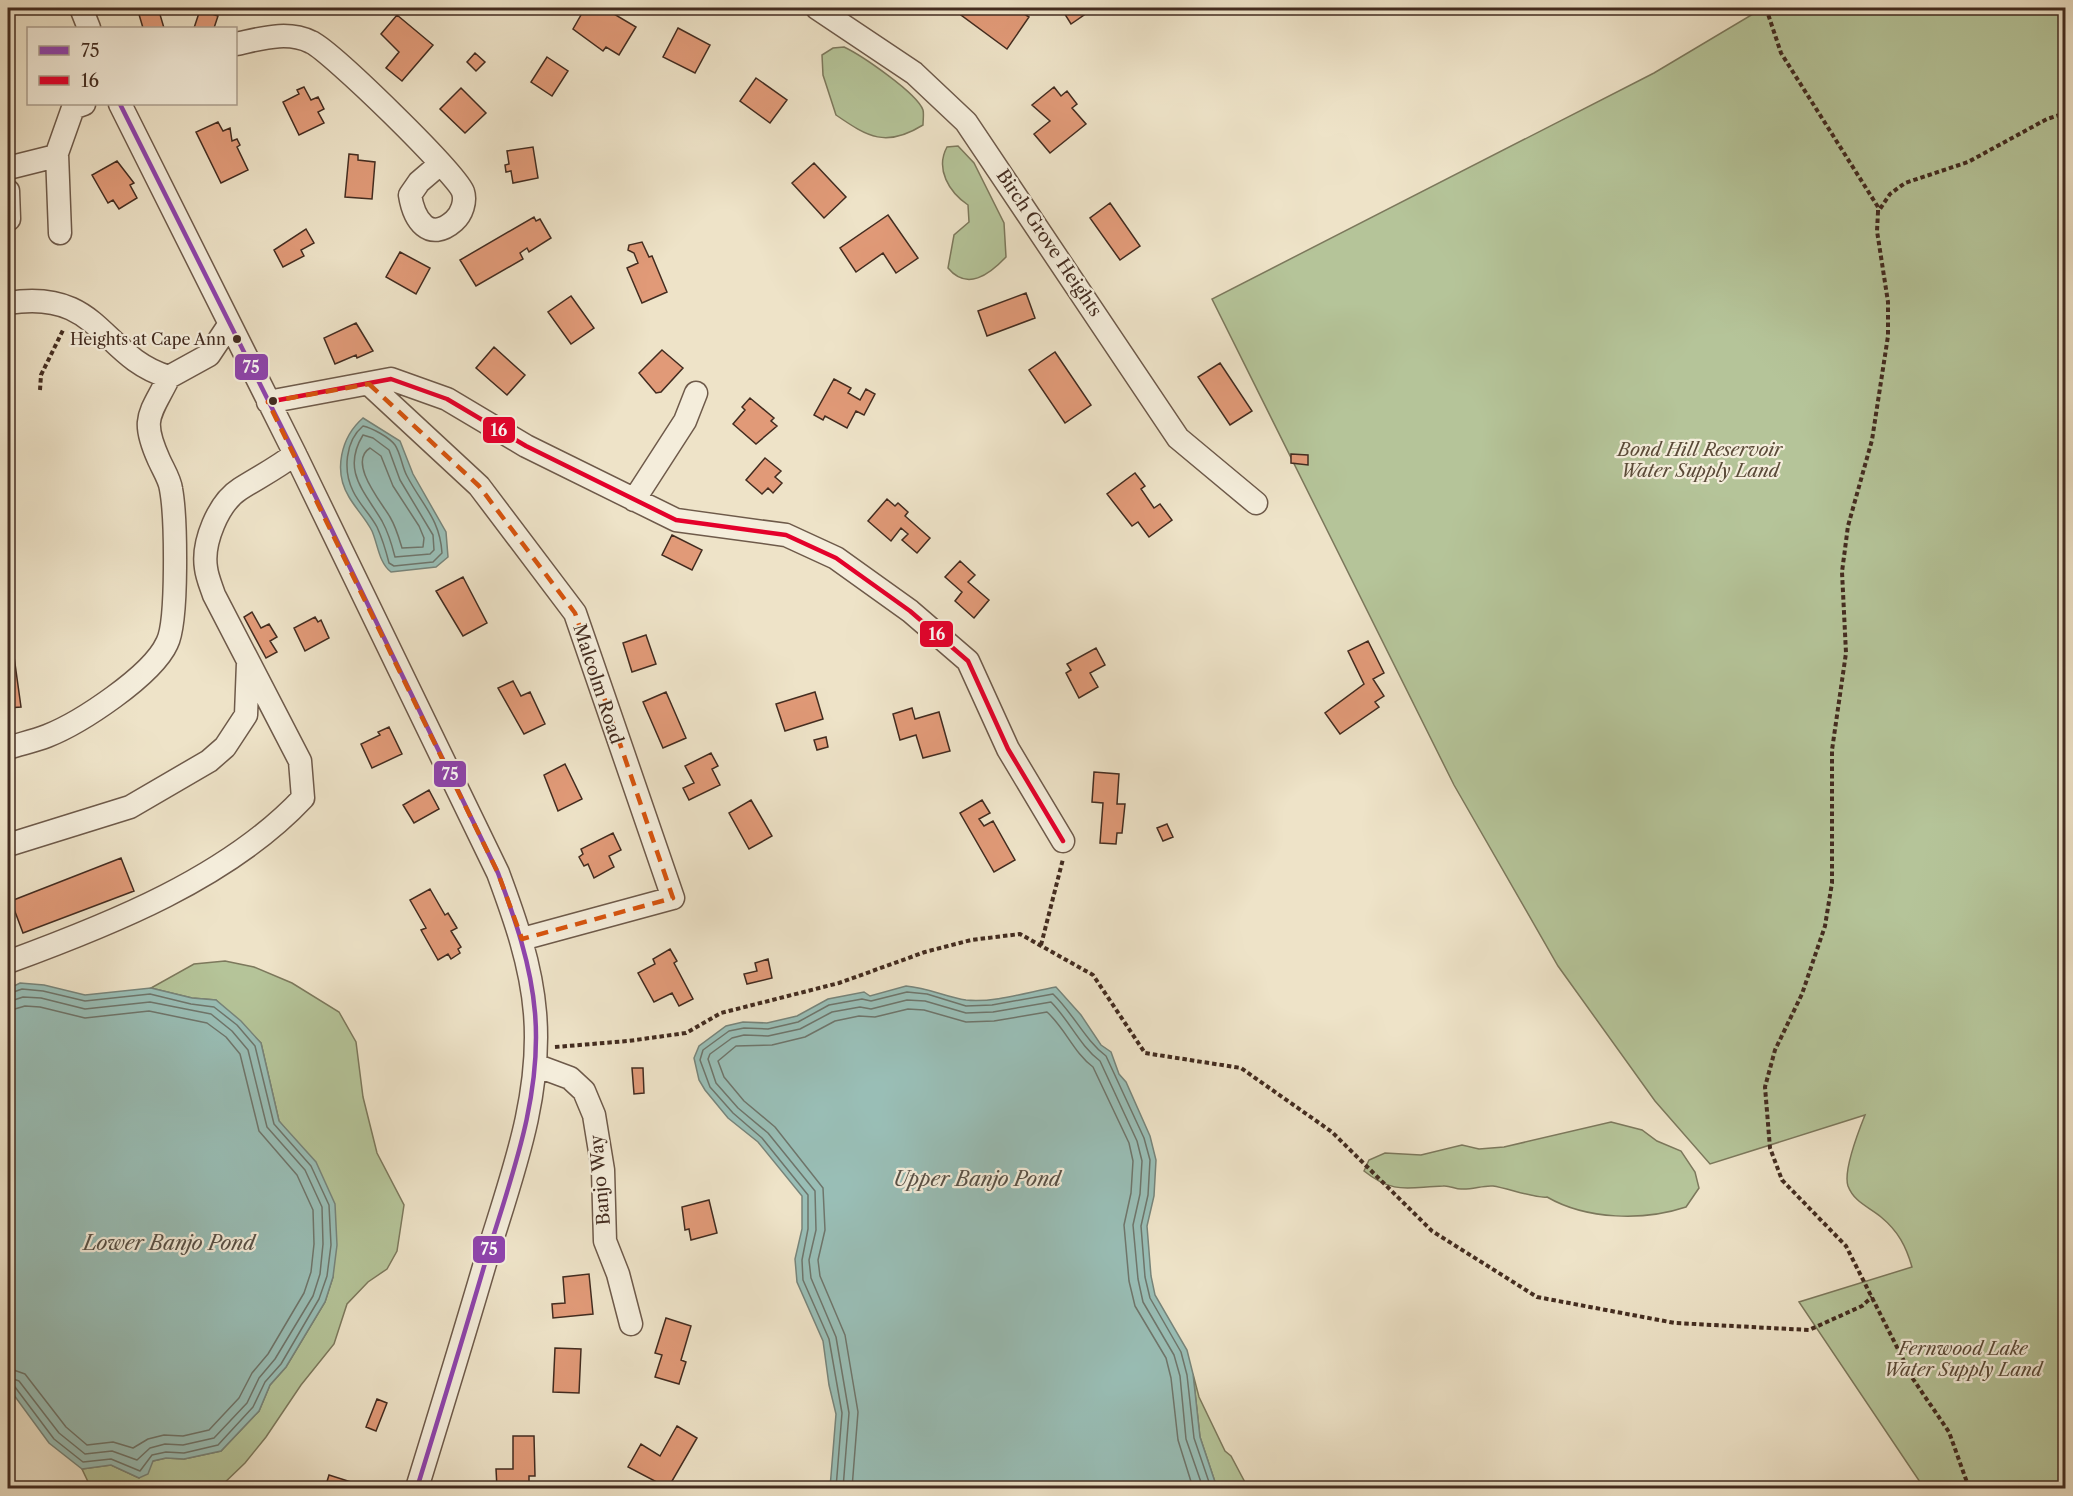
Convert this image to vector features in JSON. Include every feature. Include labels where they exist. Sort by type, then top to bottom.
[{"type":"street","points":[[81,8],[89,27]]},
{"type":"street","name":"Birch Grove Heights","points":[[817,8],[914,73],[966,122],[1178,438],[1256,503]]},
{"type":"street","points":[[237,44],[289,35],[311,42],[332,55],[440,164]]},
{"type":"street","points":[[60,233],[57,154],[73,108],[81,105]]},
{"type":"street","points":[[120,105],[295,454],[498,873],[522,939],[530,975],[535,1056],[533,1094],[508,1186],[417,1488]]},
{"type":"street","points":[[8,168],[57,154]]},
{"type":"street","points":[[8,190],[9,219]]},
{"type":"street","points":[[8,303],[37,300],[84,314],[139,362],[156,373],[170,377]]},
{"type":"street","points":[[8,748],[47,736],[85,717],[154,662],[168,642],[173,617],[175,530],[171,488],[147,429],[152,408],[170,377],[209,355],[229,325]]},
{"type":"street","points":[[268,402],[391,380],[447,399],[526,446],[676,520],[786,535],[836,558],[910,611],[968,661],[1008,749],[1063,841]]},
{"type":"street","name":"Malcolm Road","points":[[369,384],[479,486],[575,614],[673,898],[522,939]]},
{"type":"street","points":[[634,500],[685,421],[696,393]]},
{"type":"street","points":[[8,962],[101,926],[190,881],[261,835],[286,816],[303,798],[300,761],[214,595],[206,567],[207,543],[220,512],[237,490],[272,472],[295,454]]},
{"type":"street","points":[[8,845],[129,807],[209,761],[225,747],[246,715],[249,662]]},
{"type":"street","name":"Banjo Way","points":[[535,1056],[570,1078],[584,1091],[594,1115],[603,1170],[605,1241],[618,1274],[631,1324]]},
{"type":"path","points":[[1766,8],[1781,53],[1878,207],[1877,231],[1888,302],[1888,336],[1872,440],[1848,526],[1842,572],[1846,653],[1832,750],[1832,883],[1825,926],[1802,994],[1775,1050],[1765,1087],[1770,1148],[1782,1180],[1846,1246],[1913,1379],[1950,1432],[1969,1488]]},
{"type":"path","points":[[1877,231],[1878,212],[1890,194],[1905,183],[1968,162],[2047,119],[2066,113]]},
{"type":"path","points":[[40,390],[41,375],[48,357],[75,310]]},
{"type":"path","points":[[8,605],[9,613]]},
{"type":"path","points":[[1041,945],[1064,853],[1063,841]]},
{"type":"path","points":[[535,1056],[686,1033],[721,1013],[830,985],[925,952],[971,940],[1020,934],[1093,975],[1145,1053],[1241,1068],[1332,1132],[1432,1231],[1537,1297],[1675,1323],[1809,1330],[1862,1305],[1872,1297]]},
{"type":"highlighted area","points":[[369,384],[479,486],[575,613],[673,898],[522,939],[498,873],[268,402]]},
{"type":"green space","name":"Bond Hill Reservoir Water Supply Land","points":[[1763,8],[2065,8],[2065,1488],[1924,1488],[1799,1302],[1912,1267],[1897,1233],[1887,1222],[1858,1200],[1848,1186],[1850,1161],[1865,1115],[1710,1164],[1655,1101],[1558,966],[1454,785],[1212,299],[1654,73]]},
{"type":"green space","points":[[844,47],[875,66],[911,94],[923,110],[923,125],[898,136],[878,137],[858,129],[836,115],[823,75],[822,55],[833,48]]},
{"type":"green space","points":[[958,146],[974,163],[1004,223],[1006,257],[992,270],[978,278],[970,279],[963,279],[955,275],[948,268],[954,235],[969,222],[968,205],[955,194],[943,172],[947,147]]},
{"type":"green space","points":[[225,961],[254,967],[292,983],[339,1012],[356,1042],[363,1097],[377,1153],[404,1205],[397,1251],[387,1269],[368,1282],[347,1304],[334,1344],[301,1385],[266,1437],[245,1463],[219,1488],[91,1488],[82,1469],[111,1465],[139,1478],[153,1461],[166,1458],[184,1459],[221,1451],[259,1411],[270,1385],[286,1367],[325,1302],[333,1277],[294,1140],[279,1121],[261,1043],[216,1000],[192,998],[151,988],[194,964]]},
{"type":"green space","points":[[1611,1122],[1642,1130],[1657,1141],[1681,1151],[1695,1172],[1699,1188],[1686,1207],[1652,1215],[1597,1214],[1563,1205],[1547,1197],[1493,1186],[1465,1189],[1445,1186],[1393,1187],[1364,1171],[1369,1160],[1385,1153],[1421,1155],[1462,1145],[1479,1149],[1504,1147]]},
{"type":"green space","points":[[1193,1374],[1199,1397],[1225,1451],[1231,1456],[1248,1488],[1217,1488],[1200,1437]]},
{"type":"water","points":[[363,418],[400,441],[413,474],[446,532],[448,557],[436,567],[391,572],[381,559],[370,527],[344,487],[341,466],[345,444],[355,426]]},
{"type":"water","name":"Lower Banjo Pond","points":[[20,983],[44,985],[85,995],[151,988],[192,998],[216,1000],[241,1021],[261,1043],[279,1121],[316,1162],[335,1204],[337,1245],[333,1277],[325,1302],[286,1367],[270,1385],[259,1411],[221,1451],[184,1459],[166,1458],[153,1461],[148,1474],[139,1478],[111,1465],[82,1469],[49,1443],[8,1387],[8,989]]},
{"type":"water","name":"Upper Banjo Pond","points":[[906,986],[977,1001],[999,999],[1056,987],[1081,1015],[1101,1045],[1111,1052],[1119,1074],[1126,1082],[1150,1136],[1156,1160],[1154,1196],[1147,1226],[1151,1276],[1155,1295],[1187,1350],[1193,1374],[1200,1437],[1217,1488],[830,1488],[836,1414],[829,1385],[823,1341],[797,1282],[795,1259],[802,1229],[802,1196],[758,1142],[728,1118],[705,1090],[699,1080],[694,1058],[699,1046],[726,1026],[743,1022],[767,1023],[797,1016],[828,999],[864,992],[870,996]]},
{"type":"building","points":[[151,8],[154,12],[159,11],[164,27],[143,27],[138,11]]},
{"type":"building","points":[[585,8],[604,8],[636,27],[619,55],[606,47],[603,51],[573,29]]},
{"type":"building","points":[[966,8],[1015,8],[1029,17],[1007,49],[961,15]]},
{"type":"building","points":[[1061,8],[1079,8],[1084,15],[1071,24]]},
{"type":"building","points":[[200,10],[218,16],[214,27],[194,27]]},
{"type":"building","points":[[397,15],[433,45],[402,81],[386,68],[399,52],[381,34]]},
{"type":"building","points":[[678,28],[710,45],[695,73],[663,57]]},
{"type":"building","points":[[475,53],[485,62],[476,71],[467,62]]},
{"type":"building","points":[[547,57],[568,71],[552,96],[531,82]]},
{"type":"building","points":[[756,78],[787,100],[770,123],[740,101]]},
{"type":"building","points":[[304,87],[311,100],[318,97],[324,109],[318,112],[324,123],[299,135],[283,102],[299,94],[297,90]]},
{"type":"building","points":[[1054,87],[1061,96],[1067,91],[1077,104],[1072,108],[1086,124],[1050,153],[1034,134],[1050,121],[1032,105]]},
{"type":"building","points":[[461,88],[486,113],[465,133],[440,109]]},
{"type":"building","points":[[218,122],[223,131],[230,128],[232,141],[237,139],[240,145],[237,147],[248,170],[221,183],[196,132]]},
{"type":"building","points":[[533,147],[538,178],[513,183],[511,171],[506,172],[505,165],[509,164],[507,151]]},
{"type":"building","points":[[349,154],[358,155],[358,160],[375,162],[372,199],[345,197]]},
{"type":"building","points":[[117,161],[134,183],[130,185],[137,198],[119,209],[113,200],[108,203],[92,175]]},
{"type":"building","points":[[814,163],[846,197],[824,218],[792,183]]},
{"type":"building","points":[[1110,203],[1140,246],[1120,260],[1090,218]]},
{"type":"building","points":[[888,215],[918,258],[896,273],[883,253],[856,272],[840,248]]},
{"type":"building","points":[[534,217],[536,221],[540,219],[551,238],[529,252],[527,248],[520,253],[523,259],[476,286],[460,260]]},
{"type":"building","points":[[306,229],[314,243],[301,250],[304,256],[283,267],[274,250]]},
{"type":"building","points":[[642,242],[649,257],[652,256],[667,292],[642,303],[627,268],[638,263],[634,253],[628,250],[629,245]]},
{"type":"building","points":[[400,252],[430,268],[416,294],[386,277]]},
{"type":"building","points":[[1026,293],[1035,318],[987,336],[978,311]]},
{"type":"building","points":[[571,296],[594,328],[571,344],[548,312]]},
{"type":"building","points":[[356,323],[373,351],[335,364],[324,338]]},
{"type":"building","points":[[494,347],[525,375],[507,395],[476,368]]},
{"type":"building","points":[[662,350],[683,368],[661,392],[656,393],[639,373]]},
{"type":"building","points":[[1055,352],[1091,405],[1065,423],[1029,370]]},
{"type":"building","points":[[1220,363],[1252,411],[1230,425],[1198,377]]},
{"type":"building","points":[[834,379],[851,388],[848,393],[860,400],[866,389],[875,394],[864,415],[856,411],[847,428],[825,416],[823,420],[814,415]]},
{"type":"building","points":[[750,398],[774,418],[771,421],[777,426],[756,444],[733,424],[745,410],[742,407]]},
{"type":"building","points":[[1291,454],[1308,455],[1308,465],[1291,463]]},
{"type":"building","points":[[765,458],[781,471],[775,477],[782,483],[773,493],[768,488],[762,494],[746,480]]},
{"type":"building","points":[[1135,473],[1145,486],[1141,489],[1154,508],[1160,504],[1172,520],[1149,537],[1138,522],[1132,526],[1107,494]]},
{"type":"building","points":[[887,499],[895,506],[898,503],[908,512],[905,516],[930,538],[917,553],[902,540],[908,534],[901,528],[891,541],[868,521]]},
{"type":"building","points":[[672,535],[702,550],[692,570],[662,555]]},
{"type":"building","points":[[960,561],[975,575],[968,582],[989,600],[974,618],[955,601],[962,592],[945,577]]},
{"type":"building","points":[[463,577],[487,623],[463,636],[436,591]]},
{"type":"building","points":[[252,612],[261,628],[269,624],[277,637],[270,641],[277,652],[266,658],[244,617]]},
{"type":"building","points":[[8,613],[21,707],[8,708]]},
{"type":"building","points":[[315,617],[318,622],[321,620],[329,638],[305,651],[294,628]]},
{"type":"building","points":[[646,635],[656,664],[632,672],[623,643]]},
{"type":"building","points":[[1368,641],[1384,673],[1373,679],[1384,696],[1375,702],[1379,707],[1340,734],[1325,713],[1364,684],[1348,651]]},
{"type":"building","points":[[1096,648],[1105,665],[1090,673],[1098,687],[1079,698],[1066,673],[1071,670],[1067,664]]},
{"type":"building","points":[[513,681],[521,696],[530,692],[545,724],[524,734],[498,688]]},
{"type":"building","points":[[666,692],[686,738],[663,748],[643,702]]},
{"type":"building","points":[[815,692],[823,719],[785,731],[776,704]]},
{"type":"building","points":[[912,708],[915,719],[939,712],[950,751],[923,758],[916,735],[900,740],[893,714]]},
{"type":"building","points":[[389,727],[402,754],[372,768],[361,744],[380,735],[378,732]]},
{"type":"building","points":[[826,737],[828,747],[817,750],[814,740]]},
{"type":"building","points":[[711,753],[718,766],[712,769],[720,785],[689,800],[683,788],[694,783],[685,766]]},
{"type":"building","points":[[565,764],[582,799],[558,811],[544,775]]},
{"type":"building","points":[[1094,772],[1119,774],[1117,804],[1125,804],[1122,833],[1117,833],[1116,844],[1100,843],[1103,803],[1092,802]]},
{"type":"building","points":[[429,790],[439,809],[414,823],[403,805]]},
{"type":"building","points":[[751,800],[772,836],[749,849],[729,813]]},
{"type":"building","points":[[982,800],[990,813],[979,819],[984,826],[993,821],[1015,860],[994,872],[960,813]]},
{"type":"building","points":[[1167,824],[1173,837],[1163,841],[1157,828]]},
{"type":"building","points":[[613,833],[621,850],[609,856],[614,867],[594,878],[588,864],[584,866],[579,857],[583,854],[581,849]]},
{"type":"building","points":[[121,858],[134,891],[23,933],[11,901]]},
{"type":"building","points":[[430,889],[445,915],[448,913],[457,928],[451,931],[461,947],[458,949],[460,953],[451,959],[448,954],[438,960],[421,930],[426,928],[410,900]]},
{"type":"building","points":[[670,949],[677,961],[674,963],[693,999],[679,1006],[672,993],[654,1002],[638,973],[655,964],[653,959]]},
{"type":"building","points":[[768,959],[772,978],[747,984],[744,974],[757,971],[755,963]]},
{"type":"building","points":[[632,1068],[643,1068],[644,1093],[634,1094]]},
{"type":"building","points":[[709,1200],[717,1233],[691,1240],[689,1229],[685,1230],[682,1207]]},
{"type":"building","points":[[589,1274],[593,1314],[553,1318],[552,1304],[565,1303],[563,1277]]},
{"type":"building","points":[[666,1318],[691,1326],[681,1360],[686,1362],[679,1384],[655,1377],[662,1355],[655,1353]]},
{"type":"building","points":[[555,1348],[581,1349],[579,1393],[553,1392]]},
{"type":"building","points":[[377,1399],[387,1403],[376,1431],[366,1427]]},
{"type":"building","points":[[677,1426],[697,1438],[668,1488],[628,1467],[641,1444],[660,1456]]},
{"type":"building","points":[[513,1436],[534,1436],[535,1476],[529,1476],[529,1488],[497,1488],[496,1469],[513,1469]]},
{"type":"building","points":[[329,1475],[367,1487],[325,1488]]},
{"type":"transit line","name":"75","points":[[120,105],[295,454],[498,873],[516,925],[530,977],[536,1044],[530,1105],[515,1165],[417,1488]]},
{"type":"transit line","name":"16","points":[[268,402],[391,379],[447,399],[526,446],[676,520],[786,535],[836,558],[910,611],[968,661],[1008,749],[1063,841]]},
{"type":"place","name":"Heights at Cape Ann","points":[[237,339]]},
{"type":"park label","name":"Fernwood Lake Water Supply Land","points":[[1963,1359]]}]
